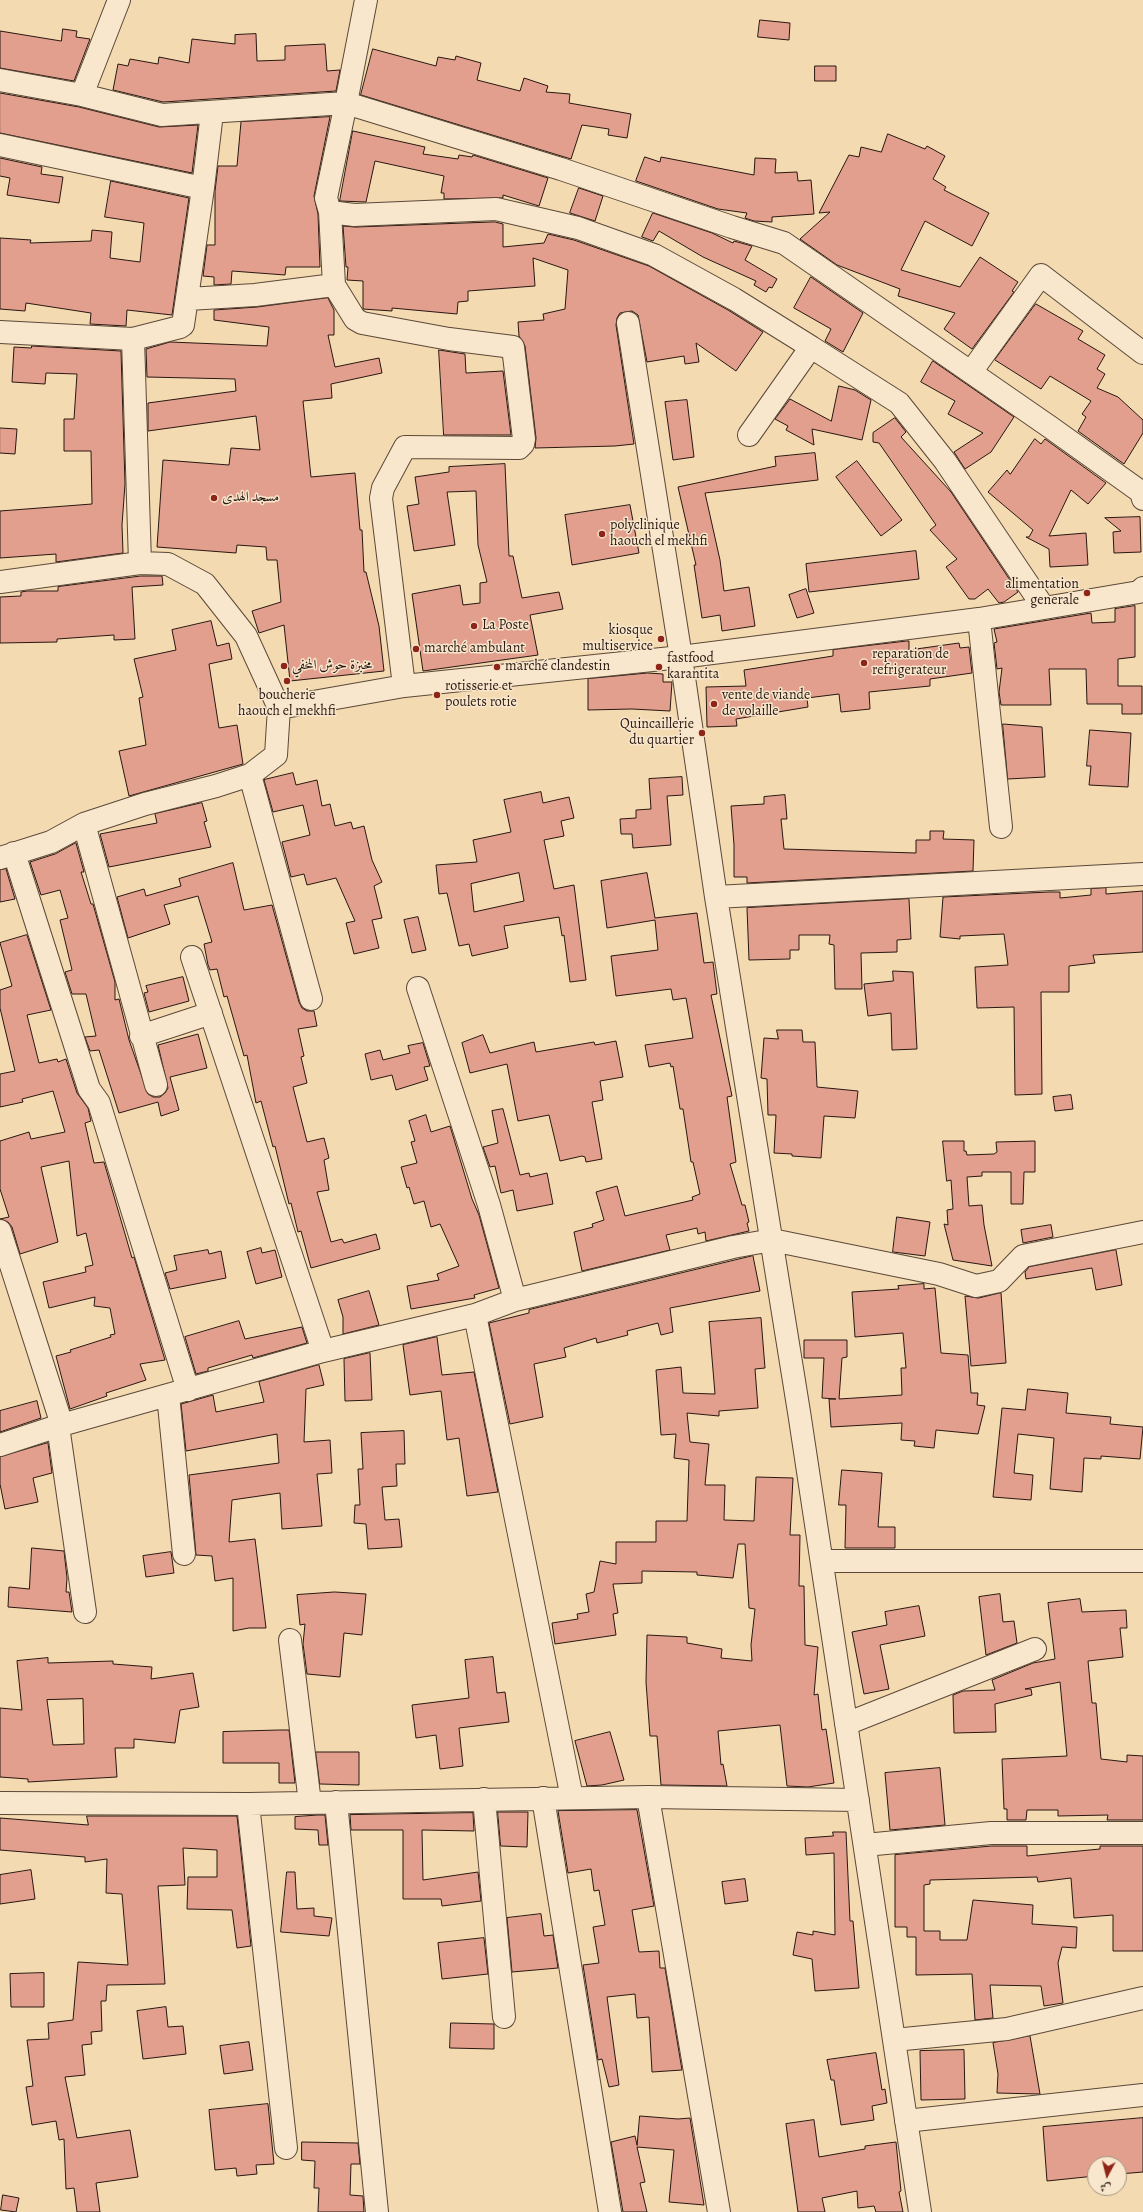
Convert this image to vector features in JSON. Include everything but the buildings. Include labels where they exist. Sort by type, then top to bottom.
[{"type":"street","points":[[366,0],[326,198],[330,212],[334,285],[355,319],[362,323],[449,339],[513,347],[523,444],[519,448],[405,447],[383,488],[381,498],[404,686]]},
{"type":"street","points":[[82,96],[112,4]]},
{"type":"street","points":[[0,80],[82,96],[162,115],[212,113],[346,103],[561,169],[784,243],[1140,492],[1143,499]]},
{"type":"street","points":[[0,332],[133,339],[180,327],[185,320],[212,113]]},
{"type":"street","points":[[0,144],[203,188]]},
{"type":"street","points":[[330,212],[354,215],[496,209],[578,228],[654,255],[734,299],[899,403],[945,461],[1044,608]]},
{"type":"street","points":[[970,372],[1041,275],[1143,353]]},
{"type":"street","points":[[188,299],[255,295],[334,285]]},
{"type":"street","points":[[628,323],[716,897],[772,1240],[822,1561],[920,2212]]},
{"type":"street","points":[[133,339],[140,563]]},
{"type":"street","points":[[749,435],[811,347]]},
{"type":"street","points":[[0,582],[140,563],[168,564],[205,584],[246,636],[279,708],[276,755],[250,775],[216,786],[145,804],[84,824],[51,842],[7,856],[88,1089],[98,1103],[178,1392],[184,1554]]},
{"type":"street","points":[[279,708],[404,686],[680,657],[979,619],[1139,592],[1143,588]]},
{"type":"street","points":[[979,619],[1001,826]]},
{"type":"street","points":[[250,775],[311,999]]},
{"type":"street","points":[[84,824],[141,1036],[156,1085]]},
{"type":"street","points":[[716,897],[1143,874]]},
{"type":"street","points":[[192,957],[323,1351]]},
{"type":"street","points":[[418,988],[489,1205],[515,1300]]},
{"type":"street","points":[[141,1036],[211,1013]]},
{"type":"street","points":[[0,1231],[60,1426],[85,1612]]},
{"type":"street","points":[[0,1445],[60,1426],[323,1351],[475,1316],[515,1300],[733,1246],[772,1240],[939,1274],[976,1286],[999,1281],[1023,1256],[1143,1232]]},
{"type":"street","points":[[475,1316],[572,1798]]},
{"type":"street","points":[[822,1561],[1143,1561]]},
{"type":"street","points":[[290,1640],[310,1803]]},
{"type":"street","points":[[846,1724],[1035,1649]]},
{"type":"street","points":[[648,1797],[719,2212]]},
{"type":"street","points":[[0,1803],[248,1804],[648,1797],[858,1800]]},
{"type":"street","points":[[543,1798],[610,2212]]},
{"type":"street","points":[[484,1799],[504,2018]]},
{"type":"street","points":[[336,1802],[377,2212]]},
{"type":"street","points":[[248,1804],[286,2148]]},
{"type":"street","points":[[864,1845],[991,1833],[1143,1833]]},
{"type":"street","points":[[894,2040],[1007,2029],[1143,1998]]},
{"type":"street","points":[[906,2121],[1143,2095]]},
{"type":"place","name":"مسجد الهدى","points":[[214,498]]},
{"type":"place","name":"polyclinique haouch el mekhfi","points":[[602,534]]},
{"type":"place","name":"alimentation generale","points":[[1087,593]]},
{"type":"place","name":"La Poste","points":[[474,626]]},
{"type":"place","name":"kiosque multiservice","points":[[661,639]]},
{"type":"place","name":"marché ambulant","points":[[416,649]]},
{"type":"place","name":"reparation de refrigerateur","points":[[864,663]]},
{"type":"place","name":"مخبزة حوش المخفي","points":[[284,666]]},
{"type":"place","name":"marché clandestin","points":[[497,667]]},
{"type":"place","name":"fastfood karantita","points":[[659,667]]},
{"type":"place","name":"boucherie haouch el mekhfi","points":[[287,681]]},
{"type":"place","name":"rotisserie et poulets rotie","points":[[437,695]]},
{"type":"place","name":"vente de viande de volaille","points":[[714,704]]},
{"type":"place","name":"Quincaillerie du quartier","points":[[702,733]]}]
